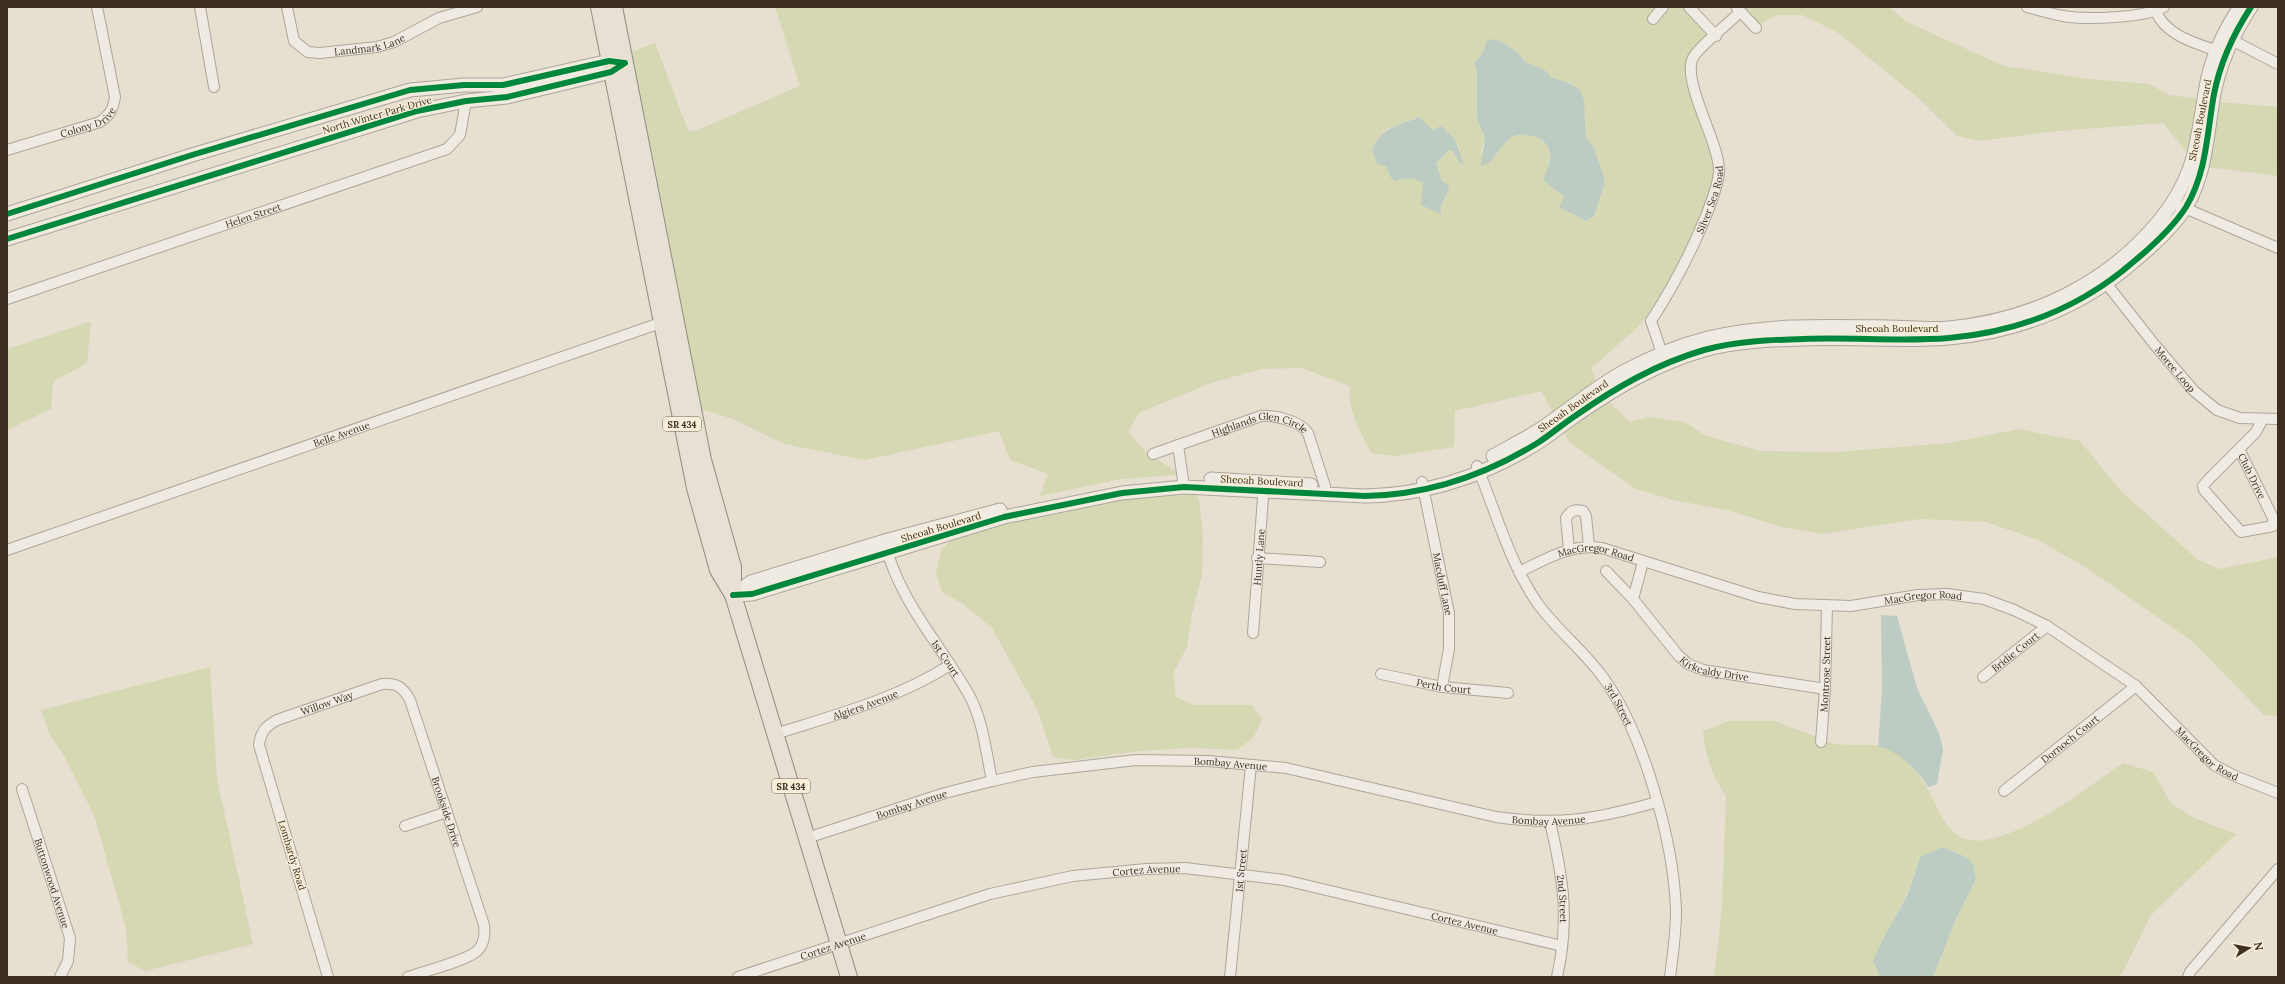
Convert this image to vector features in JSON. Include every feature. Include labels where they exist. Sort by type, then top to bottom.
[{"type":"main road","name":"SR 434","points":[[599,7],[667,275],[669,320]]},
{"type":"main road","name":"SR 434","points":[[614,7],[615,66],[647,247],[669,320],[703,460],[733,567],[733,595],[848,977]]},
{"type":"main road","points":[[647,247],[667,275]]},
{"type":"street","name":"Colony Drive","points":[[7,150],[100,122],[107,117],[113,109],[115,97],[97,7]]},
{"type":"street","points":[[200,7],[214,87]]},
{"type":"street","name":"Landmark Lane","points":[[287,7],[294,41],[308,52],[320,53],[377,47],[394,42],[440,18],[477,7]]},
{"type":"street","points":[[1653,19],[1664,7]]},
{"type":"street","points":[[1689,7],[1716,36]]},
{"type":"street","points":[[2027,7],[2063,16],[2085,18],[2160,9],[2161,22],[2171,32],[2221,52]]},
{"type":"street","name":"Sheoah Boulevard","points":[[1263,487],[1423,487],[1448,485],[1478,469],[1538,442],[1625,383],[1664,359],[1739,343],[1828,338],[1947,338],[2006,329],[2034,321],[2066,307],[2158,238],[2201,172],[2208,140],[2221,52],[2240,7]]},
{"type":"street","name":"Sheoah Boulevard","points":[[2227,38],[2251,7]]},
{"type":"street","name":"Silver Sea Road","points":[[1664,359],[1651,321],[1680,275],[1693,248],[1714,196],[1719,172],[1712,134],[1694,92],[1690,70],[1693,56],[1716,36],[1738,10],[1756,28]]},
{"type":"street","points":[[2227,38],[2278,64]]},
{"type":"street","name":"North Winter Park Drive","points":[[7,239],[417,111],[466,101],[508,97],[615,66]]},
{"type":"street","name":"North Winter Park Drive","points":[[7,214],[192,155],[410,90],[464,85],[503,86],[615,66]]},
{"type":"street","name":"Helen Street","points":[[7,299],[447,149],[460,135],[466,101]]},
{"type":"street","points":[[2180,205],[2278,248]]},
{"type":"street","name":"Moree Loop","points":[[2103,279],[2154,344],[2194,391],[2216,410],[2240,418],[2262,420],[2278,419]]},
{"type":"street","name":"Belle Avenue","points":[[7,550],[669,320]]},
{"type":"street","name":"Highlands Glen Circle","points":[[1153,454],[1261,416],[1268,415],[1300,424],[1308,433],[1325,486]]},
{"type":"street","name":"Club Drive","points":[[2239,449],[2273,518],[2273,526],[2240,532],[2204,490],[2204,486],[2208,480],[2239,449],[2256,432],[2262,420]]},
{"type":"street","points":[[1178,445],[1184,483]]},
{"type":"street","name":"3rd Street","points":[[1478,469],[1519,572],[1538,603],[1556,625],[1584,653],[1603,677],[1620,704],[1637,743],[1657,802],[1672,873],[1676,911],[1670,977]]},
{"type":"street","name":"Sheoah Boulevard","points":[[733,595],[751,582],[884,541],[1004,509],[1122,484],[1184,483],[1263,487],[1365,496],[1393,496],[1423,487]]},
{"type":"street","name":"Sheoah Boulevard","points":[[733,595],[752,594],[1004,518],[1032,511],[1122,492],[1184,483]]},
{"type":"street","name":"Huntly Lane","points":[[1253,633],[1263,487]]},
{"type":"street","name":"Macduff Lane","points":[[1423,487],[1449,613],[1449,649],[1442,687]]},
{"type":"street","points":[[1569,550],[1566,518],[1570,512],[1576,509],[1583,511],[1586,516],[1589,546]]},
{"type":"street","name":"1st Court","points":[[884,541],[906,598],[969,694],[977,715],[992,781]]},
{"type":"street","name":"MacGregor Road","points":[[1519,572],[1569,550],[1589,546],[1602,548],[1758,597],[1795,604],[1851,606],[1918,595],[1947,594],[1984,599],[2014,610],[2047,626],[2136,686],[2214,765],[2234,776],[2278,793]]},
{"type":"street","points":[[1257,558],[1320,562]]},
{"type":"street","points":[[1633,599],[1643,562]]},
{"type":"street","name":"Kirkcaldy Drive","points":[[1606,572],[1633,599],[1678,655],[1688,664],[1703,670],[1825,689]]},
{"type":"street","name":"Montrose Street","points":[[1821,742],[1825,689],[1827,606]]},
{"type":"street","name":"Bridie Court","points":[[1983,677],[2047,626]]},
{"type":"street","name":"Algiers Avenue","points":[[775,734],[892,696],[913,687],[950,665]]},
{"type":"street","name":"Perth Court","points":[[1382,674],[1442,687],[1508,693]]},
{"type":"street","name":"Willow Way","points":[[260,733],[266,726],[277,720],[382,684],[398,685]]},
{"type":"street","name":"Brookside Drive","points":[[398,685],[404,690],[410,700],[484,925],[483,942],[478,950],[468,956],[408,977]]},
{"type":"street","name":"Dornoch Court","points":[[2004,791],[2136,686]]},
{"type":"street","name":"Lombardy Road","points":[[260,733],[259,745],[328,977]]},
{"type":"street","name":"Bombay Avenue","points":[[807,838],[945,793],[992,781],[1033,772],[1136,760],[1208,761],[1286,768],[1496,817],[1550,822],[1603,817],[1657,802]]},
{"type":"street","name":"1st Street","points":[[1230,977],[1251,765]]},
{"type":"street","name":"Buttonwood Avenue","points":[[22,789],[70,938],[68,961],[60,977]]},
{"type":"street","points":[[405,826],[447,812]]},
{"type":"street","name":"2nd Street","points":[[1550,822],[1564,893],[1565,922],[1557,977]]},
{"type":"street","name":"Cortez Avenue","points":[[738,977],[990,894],[1066,877],[1153,869],[1185,868],[1241,874],[1322,888],[1562,946]]},
{"type":"street","points":[[2188,977],[2190,972],[2278,869]]},
{"type":"green space","points":[[775,7],[1658,7],[1646,20],[1653,25],[1669,7],[1682,7],[1709,36],[1691,51],[1685,66],[1686,80],[1690,96],[1709,145],[1713,160],[1714,174],[1711,189],[1698,227],[1679,267],[1659,302],[1638,327],[1599,362],[1591,367],[1597,383],[1554,414],[1541,391],[1455,411],[1454,447],[1396,456],[1371,453],[1352,412],[1349,394],[1350,386],[1302,368],[1261,369],[1208,384],[1139,413],[1128,432],[1147,453],[1150,459],[1155,458],[1177,472],[1178,475],[1121,479],[1040,496],[1048,474],[1010,460],[999,431],[865,460],[784,444],[733,419],[700,409],[629,53],[655,43],[688,130],[693,132],[800,86]],"holes":[[[1486,41],[1502,42],[1519,54],[1524,61],[1546,71],[1551,77],[1571,84],[1585,111],[1586,137],[1594,148],[1604,177],[1604,185],[1594,216],[1586,221],[1559,207],[1564,197],[1553,188],[1548,166],[1550,154],[1543,141],[1532,136],[1520,135],[1509,138],[1496,156],[1481,153],[1485,137],[1477,119],[1477,72],[1474,63],[1483,53]],[[1419,117],[1433,130],[1442,128],[1455,139],[1460,149],[1458,161],[1454,152],[1449,150],[1436,163],[1442,181],[1450,186],[1441,206],[1422,199],[1423,183],[1413,178],[1391,178],[1376,141],[1386,129]]]},
{"type":"green space","points":[[1742,7],[1889,7],[1907,22],[2004,66],[2090,79],[2149,84],[2169,95],[2200,99],[2189,155],[2163,123],[2058,131],[1980,141],[1957,136],[1916,96],[1837,32],[1802,15],[1776,15],[1759,25]]},
{"type":"green space","points":[[2218,102],[2278,107],[2278,176],[2207,167]]},
{"type":"green space","points":[[91,321],[87,363],[53,382],[51,409],[7,430],[7,349]]},
{"type":"green space","points":[[1607,400],[1630,422],[1649,417],[1685,422],[1706,436],[1760,451],[1836,452],[1950,443],[2018,429],[2080,441],[2121,491],[2197,559],[2219,569],[2278,557],[2278,716],[2264,715],[2192,641],[2085,567],[2038,540],[1986,522],[1920,519],[1821,534],[1778,526],[1727,510],[1673,500],[1636,489],[1570,443],[1563,430]]},
{"type":"green space","points":[[1194,492],[1199,499],[1203,535],[1202,576],[1192,614],[1187,647],[1173,674],[1176,697],[1193,705],[1252,705],[1262,719],[1254,737],[1237,750],[1192,748],[1139,751],[1074,760],[1053,757],[1038,711],[992,628],[963,604],[942,592],[936,573],[941,550],[955,537],[1005,522],[1123,497]]},
{"type":"green space","points":[[210,667],[217,779],[253,944],[145,971],[128,962],[126,928],[94,815],[64,756],[50,735],[41,710]]},
{"type":"green space","points":[[1729,721],[1775,721],[1817,737],[1816,746],[1826,746],[1826,741],[1841,744],[1879,746],[1893,751],[1901,756],[1921,778],[1941,816],[1951,830],[1960,837],[1977,841],[1998,837],[2020,829],[2067,802],[2123,763],[2153,772],[2171,803],[2192,817],[2236,834],[2151,915],[2123,972],[2118,977],[1933,977],[1956,919],[1976,879],[1973,864],[1966,857],[1943,847],[1920,857],[1908,890],[1873,961],[1880,977],[1714,977],[1722,907],[1726,796],[1710,765],[1705,748],[1703,731]]},
{"type":"shaded area","points":[[1494,39],[1502,42],[1519,54],[1524,61],[1546,71],[1551,77],[1571,84],[1580,90],[1584,100],[1586,137],[1594,148],[1604,177],[1604,185],[1594,216],[1586,221],[1559,207],[1564,197],[1543,180],[1549,163],[1550,153],[1546,144],[1538,138],[1528,135],[1518,135],[1512,137],[1503,145],[1492,160],[1481,166],[1485,137],[1477,119],[1477,72],[1474,63],[1483,53],[1486,41]]},
{"type":"shaded area","points":[[1419,117],[1433,130],[1441,126],[1455,139],[1464,165],[1458,161],[1454,152],[1449,150],[1436,163],[1442,181],[1450,186],[1441,206],[1441,214],[1421,205],[1423,183],[1413,179],[1406,178],[1396,181],[1391,178],[1386,166],[1377,164],[1372,150],[1376,142],[1386,131],[1397,125]]},
{"type":"shaded area","points":[[1881,615],[1897,616],[1917,688],[1939,733],[1943,749],[1937,784],[1928,787],[1913,768],[1899,756],[1885,748],[1878,747],[1882,690]]},
{"type":"shaded area","points":[[1943,847],[1966,857],[1973,864],[1976,879],[1956,919],[1933,977],[1880,977],[1873,961],[1885,935],[1907,895],[1920,857]]},
{"type":"cycle path","points":[[733,595],[752,594],[1004,517],[1122,493],[1184,487],[1365,496],[1411,492],[1456,481],[1519,454],[1539,442],[1590,406],[1636,378],[1669,362],[1704,350],[1741,343],[1779,340],[1914,340],[1949,338],[1999,330],[2046,315],[2069,305],[2112,279],[2161,237],[2186,207],[2193,194],[2202,166],[2214,94],[2220,71],[2233,38],[2251,7]]},
{"type":"cycle path","points":[[7,214],[192,155],[410,90],[464,85],[503,85],[609,61],[625,63]]},
{"type":"cycle path","points":[[7,239],[417,111],[466,101],[507,97],[611,72],[625,63]]}]
